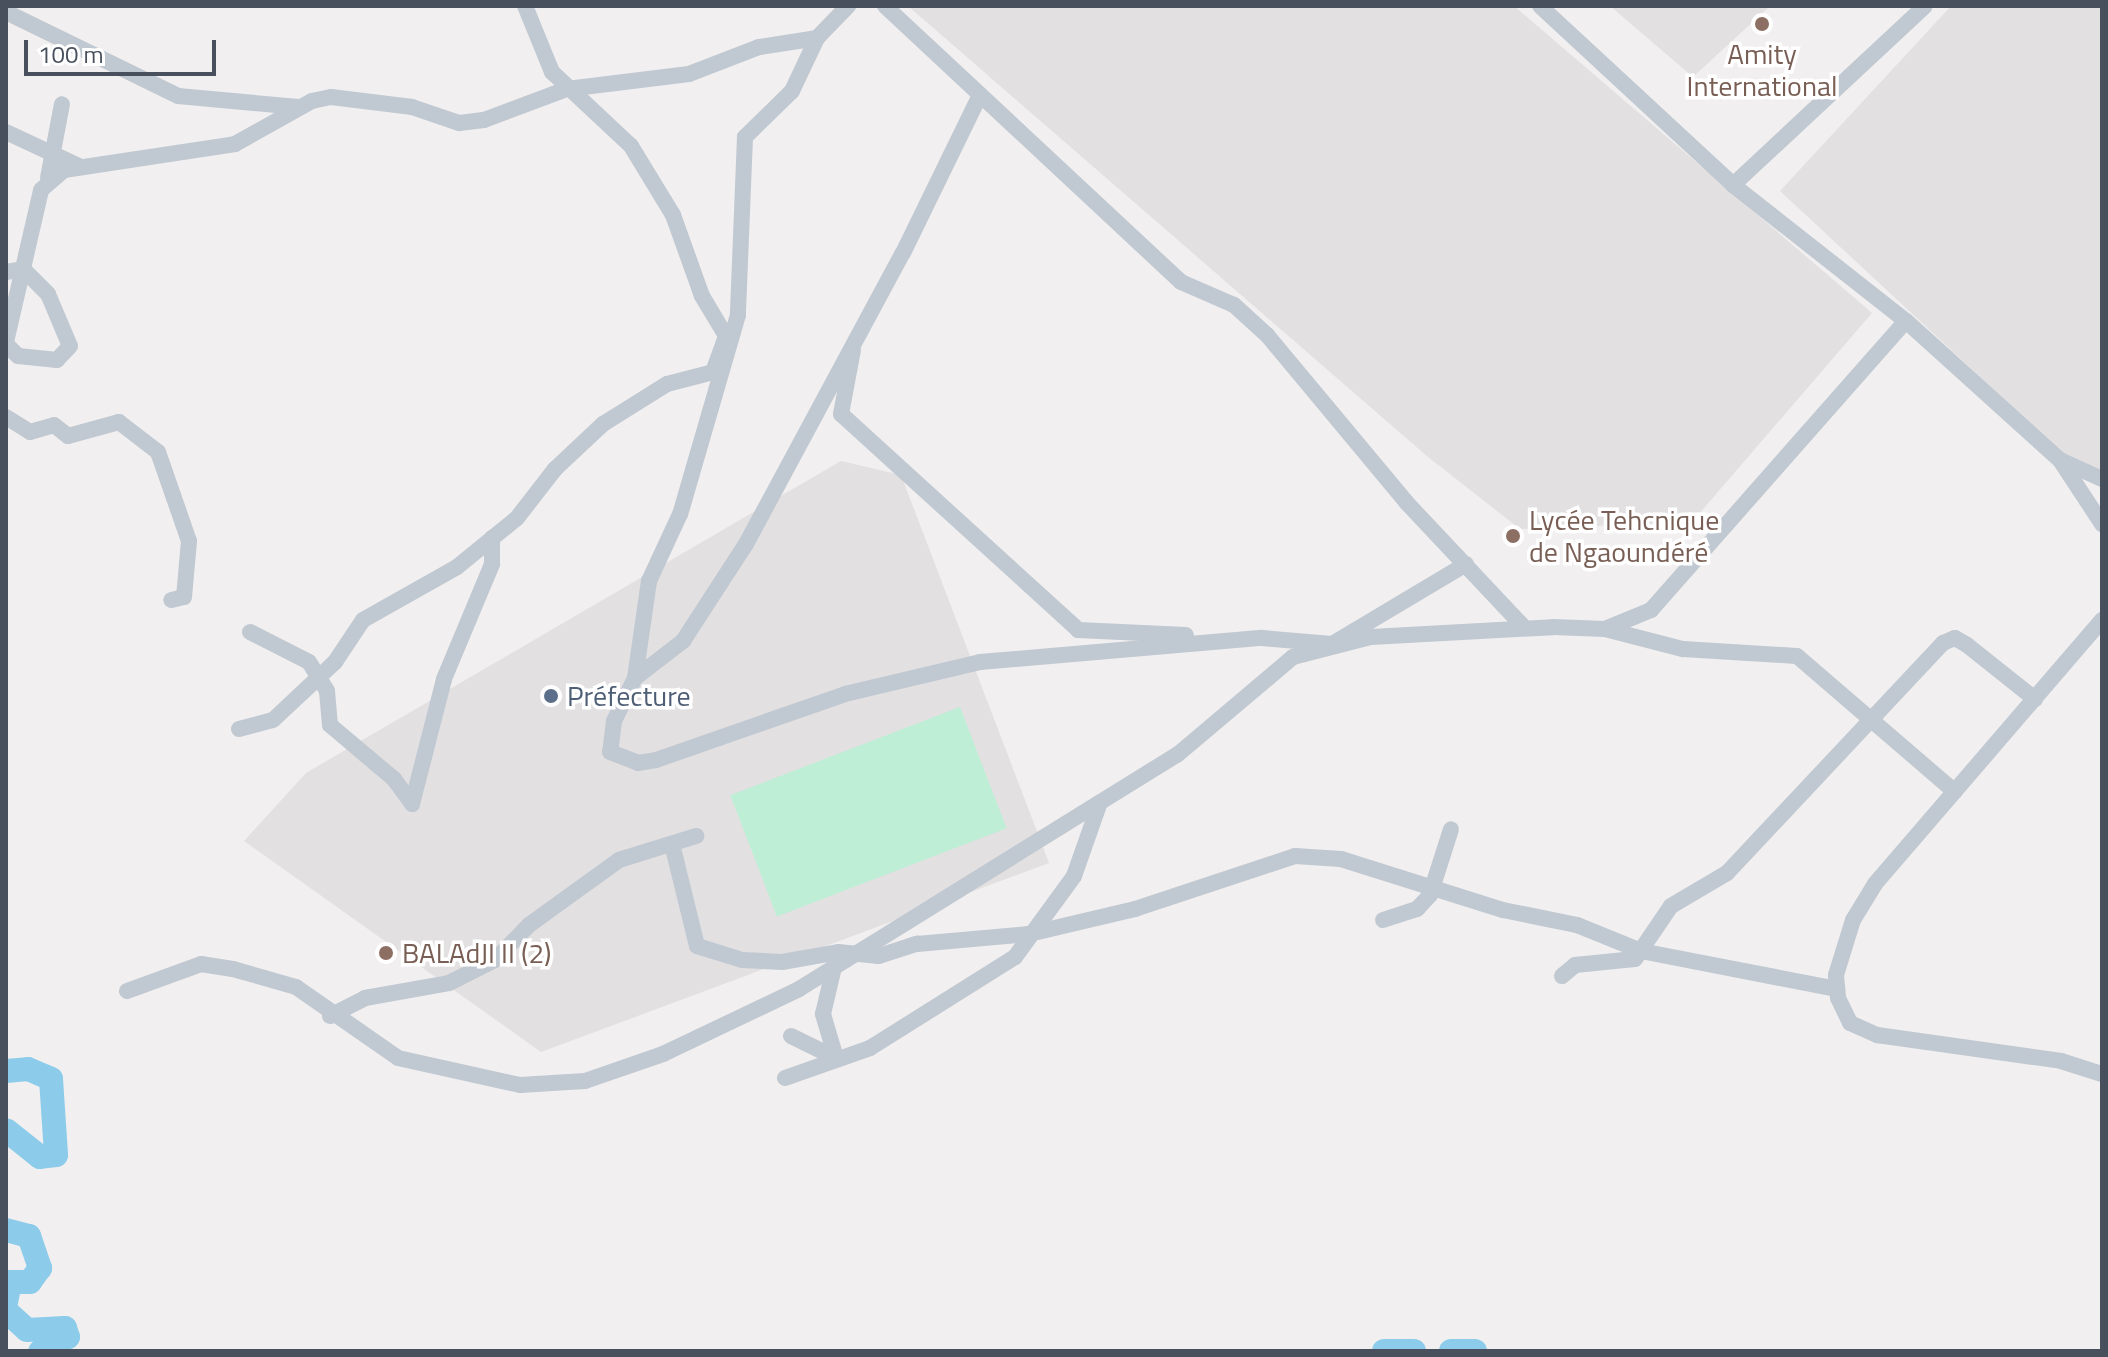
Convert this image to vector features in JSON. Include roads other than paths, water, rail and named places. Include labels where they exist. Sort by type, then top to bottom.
[{"type":"street","points":[[239,729],[273,720],[319,676],[363,620],[457,567],[492,538],[603,424],[667,384],[713,372],[726,336],[702,296],[673,215],[631,146],[567,89],[543,53],[525,6]]},
{"type":"street","points":[[848,6],[817,38],[792,91],[745,137],[738,315],[680,514],[649,581],[635,678],[609,738],[610,752],[638,763],[835,697],[941,670],[1049,652],[1262,638]]},
{"type":"street","points":[[885,6],[1181,282],[1234,305],[1267,335],[1406,502],[1524,627]]},
{"type":"street","points":[[1540,6],[1733,185],[1906,321],[2060,460],[2102,524]]},
{"type":"street","points":[[1733,185],[1925,6]]},
{"type":"street","points":[[6,12],[178,96],[299,107]]},
{"type":"street","points":[[48,178],[79,166],[235,144],[299,107],[331,97],[412,107],[459,123],[518,110],[567,89],[689,74],[759,47],[817,38]]},
{"type":"street","points":[[635,678],[683,641],[746,544],[860,325],[903,253],[980,95]]},
{"type":"street","points":[[14,271],[48,294],[70,346],[57,360],[18,356],[6,343],[14,271],[48,178],[62,104]]},
{"type":"street","points":[[6,132],[55,152],[79,166]]},
{"type":"street","points":[[1605,629],[1651,610],[1906,321]]},
{"type":"street","points":[[860,325],[841,414],[1078,630],[1332,644],[1524,627],[1605,629],[1683,649],[1797,656],[1871,714],[1914,761],[1955,792]]},
{"type":"street","points":[[6,417],[30,432],[54,425],[68,436],[119,422],[158,452],[189,541],[184,597],[171,600]]},
{"type":"street","points":[[2060,460],[2102,479]]},
{"type":"street","points":[[250,632],[299,655],[319,676],[330,725],[385,771],[412,804],[444,679],[492,564],[492,538]]},
{"type":"street","points":[[127,991],[201,964],[296,987],[330,1016],[398,1058],[456,1074],[562,1086],[663,1054],[857,953],[1206,734],[1293,657],[1332,644],[1466,564]]},
{"type":"street","points":[[2102,620],[1955,792],[1853,920],[1837,989],[1850,1023],[1877,1035],[2061,1061],[2102,1074]]},
{"type":"street","points":[[1562,976],[1575,965],[1621,962],[1641,951],[1671,906],[1727,873],[1871,714],[1955,638],[2035,699]]},
{"type":"street","points":[[785,1078],[870,1048],[1015,957],[1074,876],[1100,802]]},
{"type":"street","points":[[1383,920],[1417,909],[1432,885],[1451,829]]},
{"type":"street","points":[[330,1016],[365,998],[449,983],[495,960],[529,925],[619,860],[696,836]]},
{"type":"street","points":[[672,844],[697,946],[742,960],[782,962],[857,953],[879,956],[917,944],[1029,934],[1135,909],[1295,856],[1341,859],[1432,885],[1503,910],[1577,925],[1641,951],[1837,989]]},
{"type":"street","points":[[834,967],[823,1014],[836,1058]]},
{"type":"street","points":[[791,1036],[836,1058]]},
{"type":"waterway","points":[[6,1071],[28,1069],[51,1079],[56,1155],[40,1157],[6,1130]]},
{"type":"waterway","points":[[6,1230],[29,1236],[40,1268],[30,1282],[10,1282],[6,1302]]},
{"type":"waterway","points":[[6,1311],[27,1330],[65,1328],[68,1337],[40,1351]]},
{"type":"waterway","points":[[1384,1351],[1414,1351]]},
{"type":"waterway","points":[[1451,1351],[1475,1351]]},
{"type":"place","name":"Amity International","points":[[1762,24]]},
{"type":"place","name":"Lycée Tehcnique de Ngaoundéré","points":[[1513,536]]},
{"type":"place","name":"Préfecture","points":[[551,696]]},
{"type":"place","name":"BALAdJI II (2)","points":[[386,953]]}]
